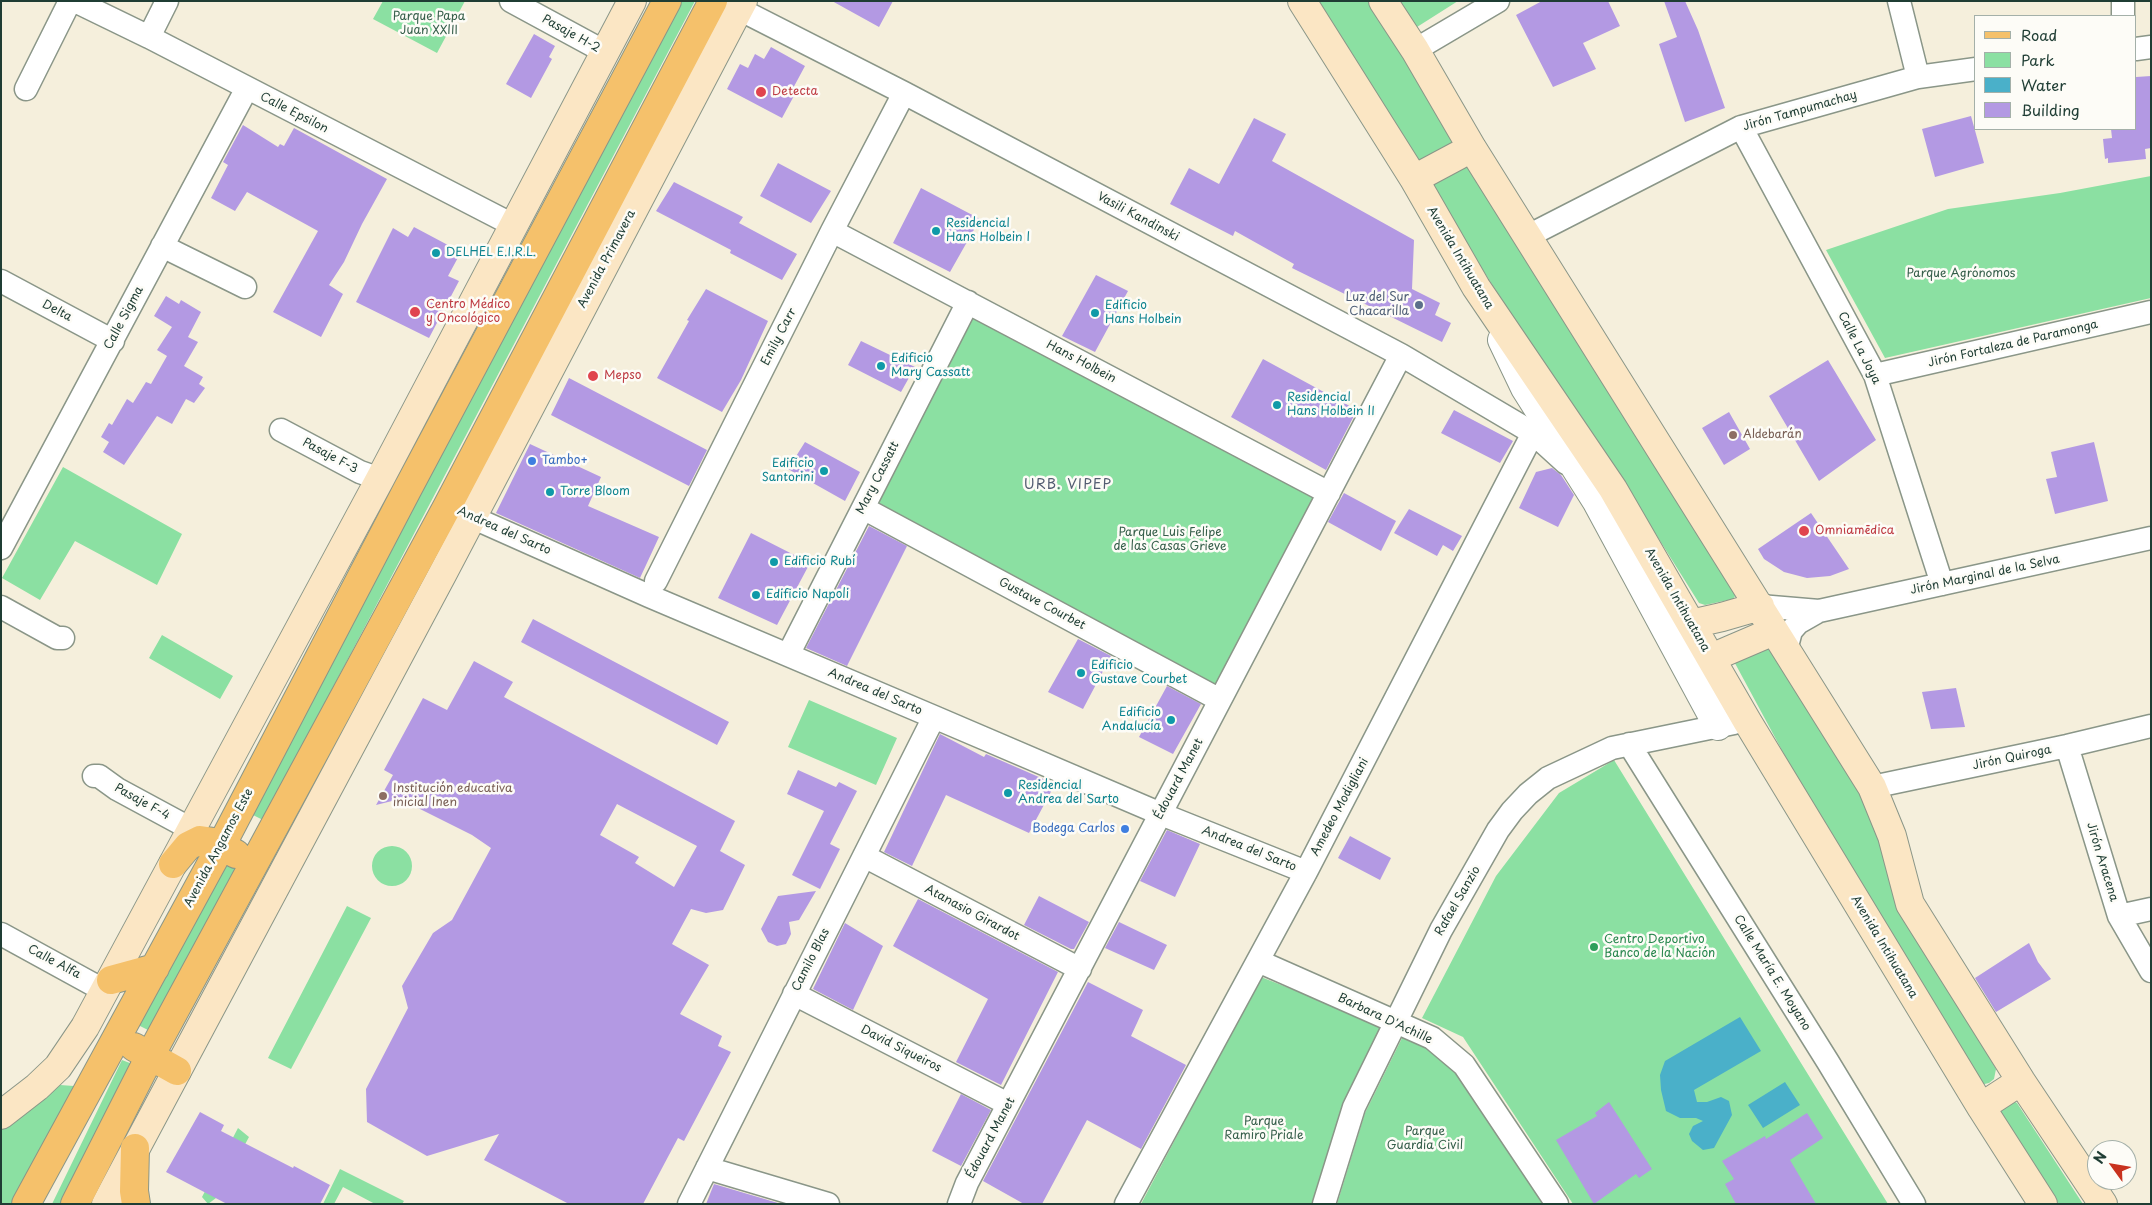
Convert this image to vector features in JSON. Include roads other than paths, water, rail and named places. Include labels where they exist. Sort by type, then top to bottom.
[{"type":"main road","points":[[1,1115],[37,1087],[58,1067],[76,1042],[108,986],[380,479],[632,1]]},
{"type":"main road","name":"Avenida Angamos Este","points":[[26,1204],[221,846],[666,1]]},
{"type":"main road","name":"Avenida Primavera","points":[[447,507],[713,1]]},
{"type":"main road","name":"Avenida Intihuatana","points":[[1302,1],[1414,179],[1476,287],[1613,489],[1747,721],[1981,1107],[2043,1204]]},
{"type":"main road","points":[[1383,1],[1415,50],[1472,148],[1872,787],[1892,836],[1910,904],[2021,1081],[2104,1204]]},
{"type":"main road","name":"Avenida Primavera","points":[[472,517],[741,5]]},
{"type":"main road","points":[[1414,179],[1472,148]]},
{"type":"main road","points":[[75,1204],[150,1056],[447,507]]},
{"type":"main road","points":[[106,1204],[472,517]]},
{"type":"main road","points":[[1691,624],[1760,606]]},
{"type":"main road","points":[[1711,658],[1780,640]]},
{"type":"main road","points":[[173,864],[188,846],[206,839],[254,863]]},
{"type":"main road","points":[[108,986],[155,968]]},
{"type":"main road","points":[[117,1038],[177,1071]]},
{"type":"main road","points":[[1981,1107],[2021,1081]]},
{"type":"main road","points":[[135,1148],[134,1191],[136,1204]]},
{"type":"street","points":[[26,88],[70,1]]},
{"type":"street","name":"Calle Epsilon","points":[[75,1],[149,37],[513,225]]},
{"type":"street","points":[[149,37],[168,1]]},
{"type":"street","name":"Pasaje H-2","points":[[511,1],[605,52]]},
{"type":"street","points":[[1415,50],[1498,1]]},
{"type":"street","points":[[1899,1],[1918,76]]},
{"type":"street","points":[[2123,15],[2124,1]]},
{"type":"street","name":"Vasili Kandinski","points":[[741,5],[1401,356],[1533,433],[1583,478]]},
{"type":"street","points":[[2137,49],[2151,47]]},
{"type":"street","name":"Jirón Tampumachay","points":[[1528,236],[1741,127],[1918,76],[1974,69]]},
{"type":"street","name":"Calle Sigma","points":[[1,548],[247,88]]},
{"type":"street","name":"Emily Carr","points":[[656,581],[832,231],[904,93]]},
{"type":"street","name":"Calle La Joya","points":[[1741,127],[1876,375],[1942,584]]},
{"type":"street","name":"Hans Holbein","points":[[832,231],[1329,492]]},
{"type":"street","points":[[162,246],[245,287]]},
{"type":"street","name":"Delta","points":[[1,281],[113,341]]},
{"type":"street","points":[[1476,287],[1525,388],[1583,478],[1718,726]]},
{"type":"street","name":"Mary Cassatt","points":[[788,655],[968,302]]},
{"type":"street","name":"Jirón Fortaleza de Paramonga","points":[[1876,375],[2151,312]]},
{"type":"street","name":"Édouard Manet","points":[[959,1204],[967,1183],[1008,1104],[1401,356]]},
{"type":"street","points":[[1492,408],[1512,409],[1521,400],[1525,388]]},
{"type":"street","points":[[1525,388],[1533,433]]},
{"type":"street","name":"Pasaje F-3","points":[[281,430],[360,472],[380,479]]},
{"type":"street","name":"Amedeo Modigliani","points":[[1126,1204],[1306,872],[1515,472],[1533,433]]},
{"type":"street","points":[[1515,472],[1530,464],[1546,460],[1562,460]]},
{"type":"street","name":"Andrea del Sarto","points":[[447,507],[1161,814],[1306,872]]},
{"type":"street","name":"Gustave Courbet","points":[[863,508],[1220,700]]},
{"type":"street","name":"Jirón Marginal de la Selva","points":[[1760,606],[1819,611],[2151,538]]},
{"type":"street","points":[[1,607],[57,638],[63,638]]},
{"type":"street","name":"Jirón Marginal de la Selva","points":[[1780,640],[1794,627],[1819,611]]},
{"type":"street","points":[[1718,726],[1732,695]]},
{"type":"street","name":"Camilo Blas","points":[[689,1204],[934,717]]},
{"type":"street","name":"Rafael Sanzio","points":[[1324,1204],[1354,1107],[1441,930],[1498,830],[1512,811],[1528,794],[1548,778],[1612,748],[1747,721]]},
{"type":"street","name":"Jirón Quiroga","points":[[1872,787],[2068,746],[2151,726]]},
{"type":"street","name":"Calle María E. Moyano","points":[[1629,744],[1823,1054],[1914,1204]]},
{"type":"street","name":"Jirón Aracena","points":[[2068,746],[2119,916],[2151,971]]},
{"type":"street","name":"Pasaje F-4","points":[[94,776],[99,776],[117,789],[191,829]]},
{"type":"street","name":"Atanasio Girardot","points":[[864,856],[1080,969]]},
{"type":"street","points":[[2119,916],[2151,909]]},
{"type":"street","name":"Calle Alfa","points":[[1,934],[108,986]]},
{"type":"street","name":"Barbara D'Achille","points":[[1258,961],[1432,1038],[1464,1065],[1557,1204]]},
{"type":"street","name":"David Siqueiros","points":[[794,994],[1008,1104]]},
{"type":"street","points":[[707,1168],[828,1204]]},
{"type":"water","points":[[1740,1017],[1761,1051],[1694,1090],[1697,1102],[1707,1102],[1721,1097],[1729,1101],[1732,1115],[1714,1148],[1703,1150],[1692,1141],[1689,1134],[1693,1126],[1703,1121],[1696,1118],[1680,1118],[1666,1111],[1660,1075],[1665,1061]]},
{"type":"water","points":[[1785,1082],[1800,1105],[1763,1128],[1748,1105]]},
{"type":"place","name":"Detecta","points":[[761,92]]},
{"type":"place","name":"Residencial Hans Holbein I","points":[[936,231]]},
{"type":"place","name":"DELHEL E.I.R.L.","points":[[436,253]]},
{"type":"place","name":"Luz del Sur Chacarilla","points":[[1419,305]]},
{"type":"place","name":"Centro Médico y Oncológico","points":[[415,312]]},
{"type":"place","name":"Edificio Hans Holbein","points":[[1095,313]]},
{"type":"place","name":"Edificio Mary Cassatt","points":[[881,366]]},
{"type":"place","name":"Mepso","points":[[593,376]]},
{"type":"place","name":"Residencial Hans Holbein II","points":[[1277,405]]},
{"type":"place","name":"Aldebarán","points":[[1733,435]]},
{"type":"place","name":"Tambo+","points":[[532,461]]},
{"type":"place","name":"Edificio Santorini","points":[[824,471]]},
{"type":"place","name":"Torre Bloom","points":[[550,492]]},
{"type":"place","name":"Omniamēdica","points":[[1804,531]]},
{"type":"place","name":"Edificio Rubí","points":[[774,562]]},
{"type":"place","name":"Edificio Napoli","points":[[756,595]]},
{"type":"place","name":"Edificio Gustave Courbet","points":[[1081,673]]},
{"type":"place","name":"Edificio Andalucía","points":[[1171,720]]},
{"type":"place","name":"Residencial Andrea del Sarto","points":[[1008,793]]},
{"type":"place","name":"Institución educativa inicial Inen","points":[[383,796]]},
{"type":"place","name":"Bodega Carlos","points":[[1125,829]]},
{"type":"place","name":"Centro Deportivo Banco de la Nación","points":[[1594,947]]},
{"type":"district","name":"URB. VIPEP","points":[[1068,485]]},
{"type":"park label","name":"Parque Papa Juan XXIII","points":[[429,24]]},
{"type":"park label","name":"Parque Agrónomos","points":[[1961,274]]},
{"type":"park label","name":"Parque Luis Felipe de las Casas Grieve","points":[[1170,540]]},
{"type":"park label","name":"Parque Ramiro Priale","points":[[1264,1129]]},
{"type":"park label","name":"Parque Guardia Civil","points":[[1425,1139]]}]
